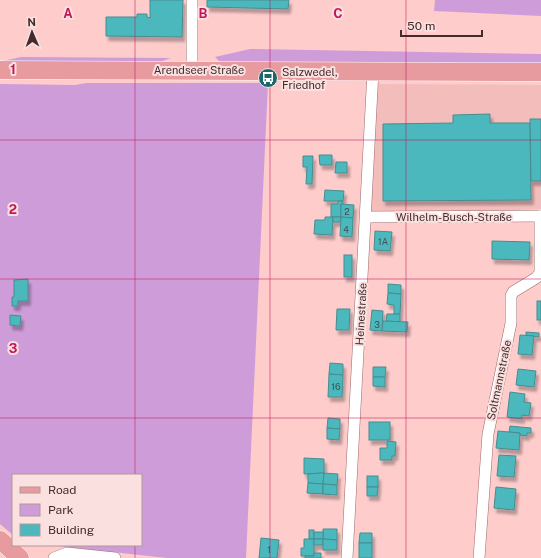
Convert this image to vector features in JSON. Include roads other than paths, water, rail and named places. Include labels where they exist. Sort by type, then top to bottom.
[{"type":"main road","name":"Arendseer Straße","points":[[0,70],[541,72]]},
{"type":"main road","points":[[0,540],[20,558]]},
{"type":"street","points":[[192,0],[192,70]]},
{"type":"street","name":"Heinestraße","points":[[347,558],[373,71]]},
{"type":"street","name":"Wilhelm-Busch-Straße","points":[[366,217],[541,216]]},
{"type":"street","name":"Soltmannstraße","points":[[479,558],[488,434],[510,323],[511,296],[513,292],[536,278],[540,273],[541,216]]},
{"type":"street","points":[[54,558],[67,553],[115,558]]},
{"type":"place","name":"Salzwedel, Friedhof","points":[[268,78]]}]
